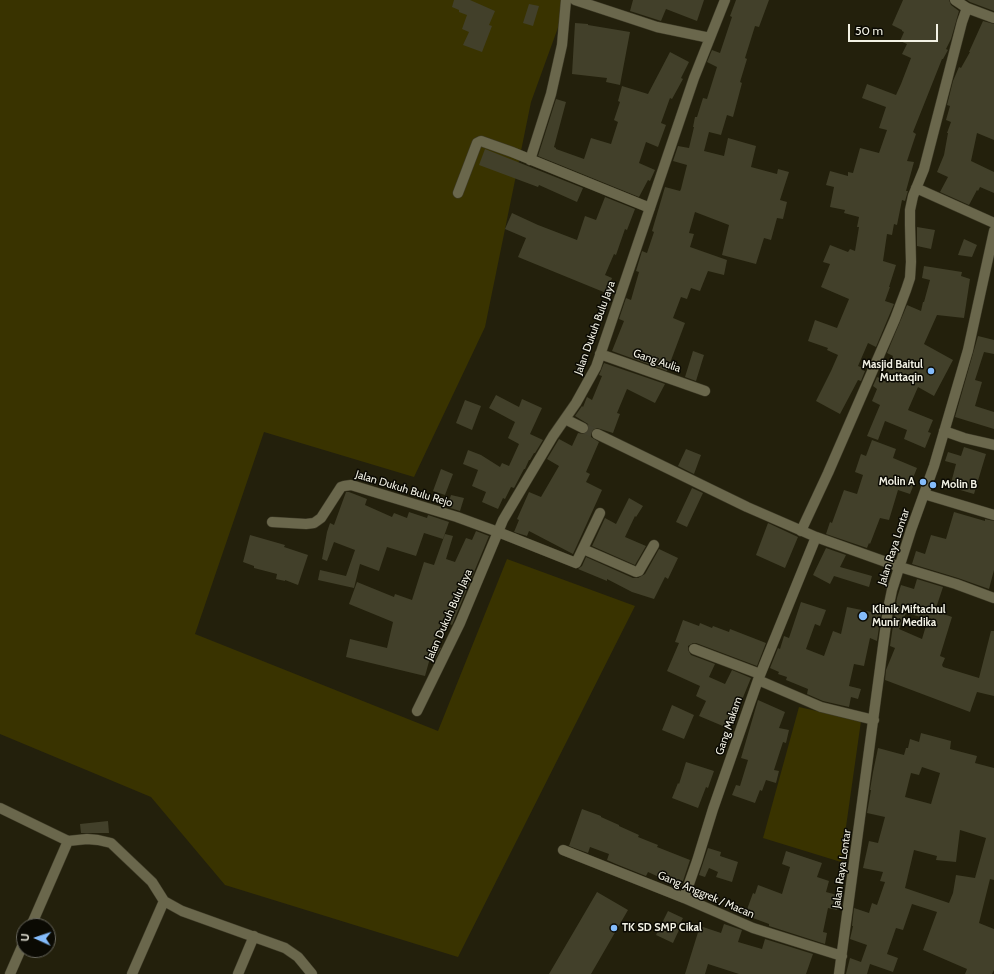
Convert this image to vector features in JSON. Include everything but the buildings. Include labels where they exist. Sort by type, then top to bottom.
[{"type":"street","points":[[530,160],[553,87],[562,45],[566,0]]},
{"type":"street","points":[[575,0],[657,26],[710,38]]},
{"type":"street","name":"Jalan Dukuh Bulu Jaya","points":[[417,711],[460,623],[503,520],[553,436],[586,386],[596,367],[692,85],[725,0]]},
{"type":"street","points":[[955,0],[968,8],[994,18]]},
{"type":"street","points":[[801,531],[895,319],[910,278],[910,210],[916,188],[924,169],[962,22],[968,8]]},
{"type":"street","points":[[458,193],[479,141],[650,208]]},
{"type":"street","points":[[916,188],[994,223]]},
{"type":"street","name":"Jalan Raya Lontar","points":[[839,974],[888,609],[892,590],[944,431],[968,350],[993,235]]},
{"type":"street","name":"Gang Aulia","points":[[600,354],[705,391]]},
{"type":"street","points":[[565,419],[583,428]]},
{"type":"street","points":[[944,431],[964,438],[994,445]]},
{"type":"street","points":[[597,434],[801,531],[900,567],[956,584],[994,598]]},
{"type":"street","name":"Jalan Dukuh Bulu Rejo","points":[[272,522],[314,523],[321,518],[341,488],[351,485],[457,517],[498,532]]},
{"type":"street","points":[[924,494],[994,515]]},
{"type":"street","points":[[498,532],[574,563],[577,562],[600,513]]},
{"type":"street","name":"Gang Makam","points":[[684,898],[759,677],[816,537]]},
{"type":"street","points":[[583,549],[636,572],[639,571],[654,545]]},
{"type":"street","points":[[694,649],[759,677],[816,706],[874,720]]},
{"type":"street","points":[[0,808],[68,841],[87,839],[111,843],[152,882],[164,901],[182,911],[285,948],[298,956],[312,974]]},
{"type":"street","points":[[34,918],[68,841]]},
{"type":"street","name":"Gang Anggrek / Macan","points":[[563,850],[684,898],[753,928],[842,956]]},
{"type":"street","points":[[132,974],[164,901]]},
{"type":"street","points":[[238,974],[254,936]]},
{"type":"street","points":[[10,974],[17,958]]},
{"type":"shaded area","points":[[0,0],[568,0],[531,102],[485,327],[414,477],[264,432],[195,634],[438,731],[507,559],[635,606],[458,957],[225,885],[151,797],[0,734]]},
{"type":"shaded area","points":[[799,707],[861,721],[841,862],[763,838]]},
{"type":"tunnel","points":[[583,428],[597,434]]},
{"type":"place","name":"Masjid Baitul Muttaqin","points":[[931,371]]},
{"type":"place","name":"Molin A","points":[[923,482]]},
{"type":"place","name":"Molin B","points":[[933,485]]},
{"type":"place","name":"Klinik Miftachul Munir Medika","points":[[863,616]]},
{"type":"place","name":"TK SD SMP Cikal","points":[[614,928]]}]
